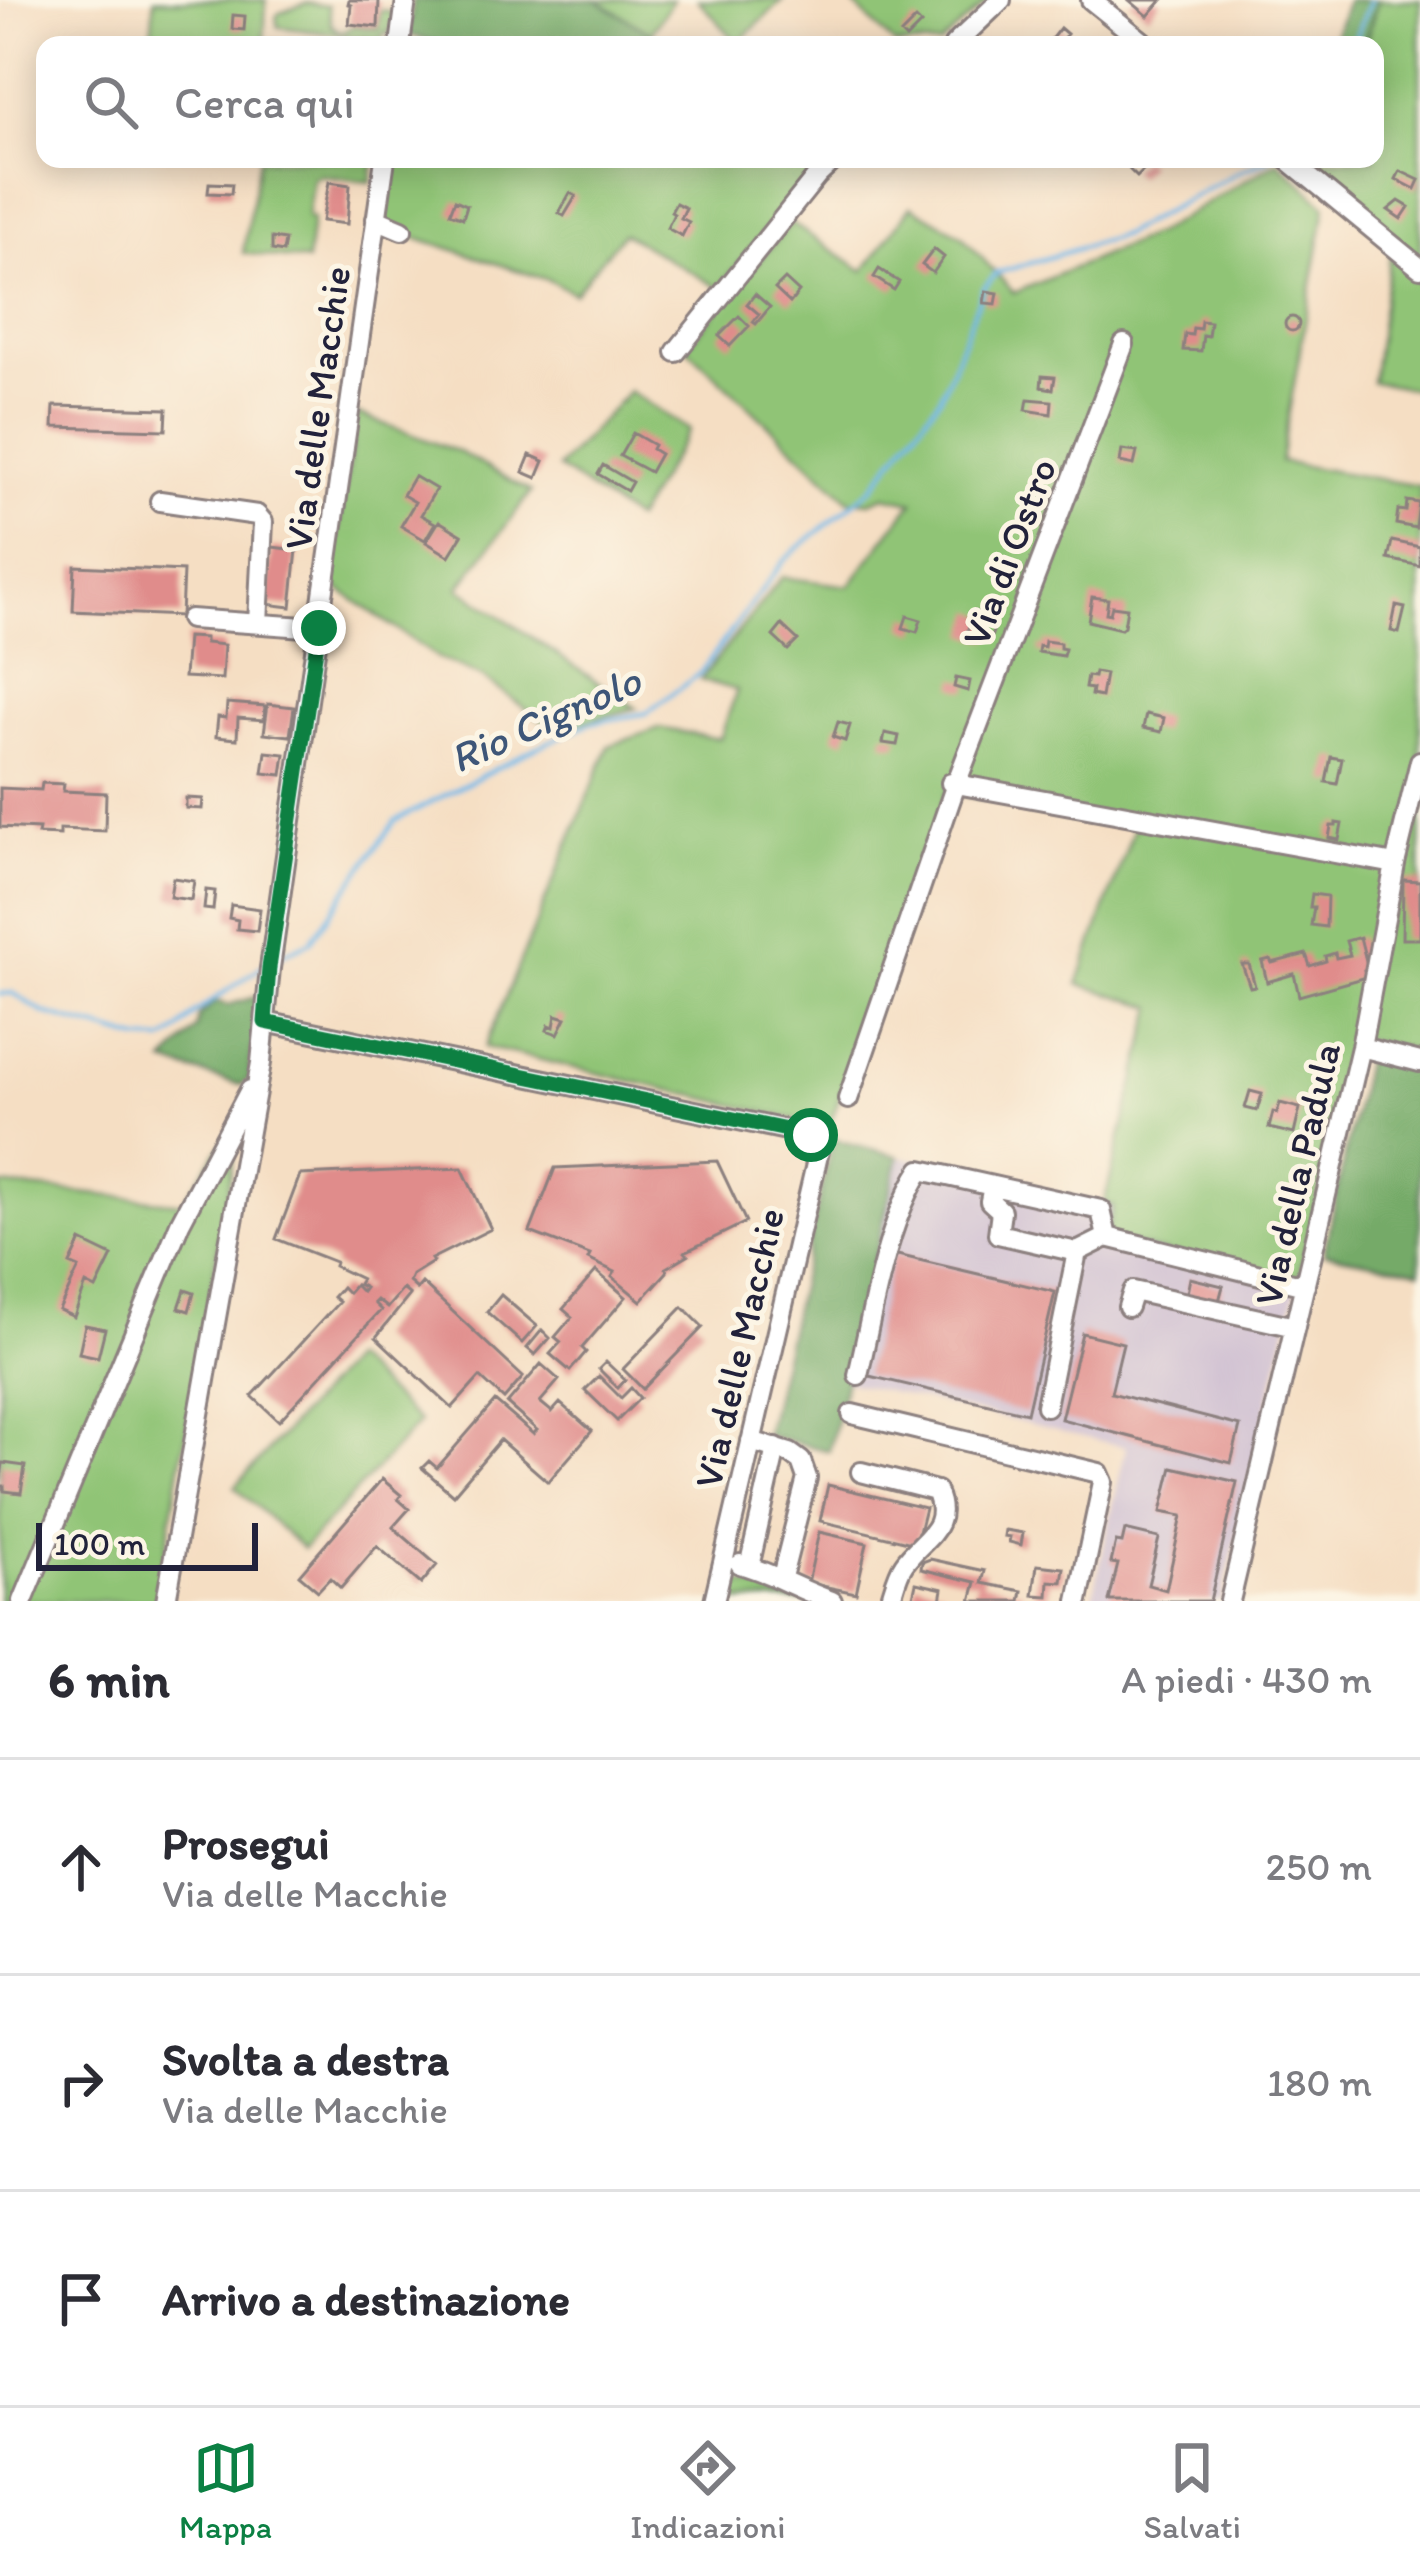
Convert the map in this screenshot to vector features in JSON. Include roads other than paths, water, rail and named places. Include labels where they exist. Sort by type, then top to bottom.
[{"type":"street","points":[[401,36],[406,0]]},
{"type":"street","points":[[963,36],[1001,0]]},
{"type":"street","points":[[1088,3],[1134,36]]},
{"type":"street","name":"Via delle Macchie","points":[[166,1601],[260,1073],[271,958],[384,168]]},
{"type":"street","points":[[676,352],[825,168]]},
{"type":"street","points":[[1296,168],[1338,210],[1419,265]]},
{"type":"street","points":[[376,219],[402,230]]},
{"type":"street","name":"Via di Ostro","points":[[848,1099],[953,783],[1124,344]]},
{"type":"street","points":[[160,501],[257,515],[263,522],[258,622]]},
{"type":"street","points":[[190,619],[319,628]]},
{"type":"street","name":"Via della Padula","points":[[1230,1601],[1361,1047],[1420,761]]},
{"type":"street","points":[[953,783],[1396,864]]},
{"type":"street","name":"Via delle Macchie","points":[[265,1022],[811,1135],[819,1151],[714,1601]]},
{"type":"street","points":[[1361,1047],[1420,1061]]},
{"type":"street","name":"Via delle Macchie","points":[[23,1601],[180,1223],[260,1073]]},
{"type":"street","points":[[858,1375],[908,1189],[921,1170],[1101,1210],[1107,1237]]},
{"type":"street","points":[[993,1186],[990,1201],[1001,1211],[998,1234],[1077,1252],[1107,1237],[1305,1286]]},
{"type":"street","points":[[1046,1406],[1077,1252]]},
{"type":"street","points":[[1128,1307],[1133,1291],[1295,1327]]},
{"type":"street","points":[[852,1414],[1099,1473],[1103,1482],[1078,1601]]},
{"type":"street","points":[[752,1441],[790,1453],[801,1461],[807,1478],[782,1577]]},
{"type":"street","points":[[748,1567],[776,1448]]},
{"type":"street","points":[[861,1472],[936,1491],[942,1504],[935,1532],[902,1566],[890,1601]]},
{"type":"street","points":[[724,1560],[782,1577],[802,1591],[832,1601]]},
{"type":"waterway","name":"Rio Cignolo","points":[[1356,36],[1370,0]]},
{"type":"waterway","name":"Rio Cignolo","points":[[279,956],[310,942],[395,821],[591,723],[647,713],[700,673],[785,559],[873,487],[941,396],[983,289],[997,273],[1120,236],[1248,168]]},
{"type":"waterway","name":"Rio Cignolo","points":[[0,994],[13,993],[44,1013],[140,1040],[163,1041],[264,965]]}]
